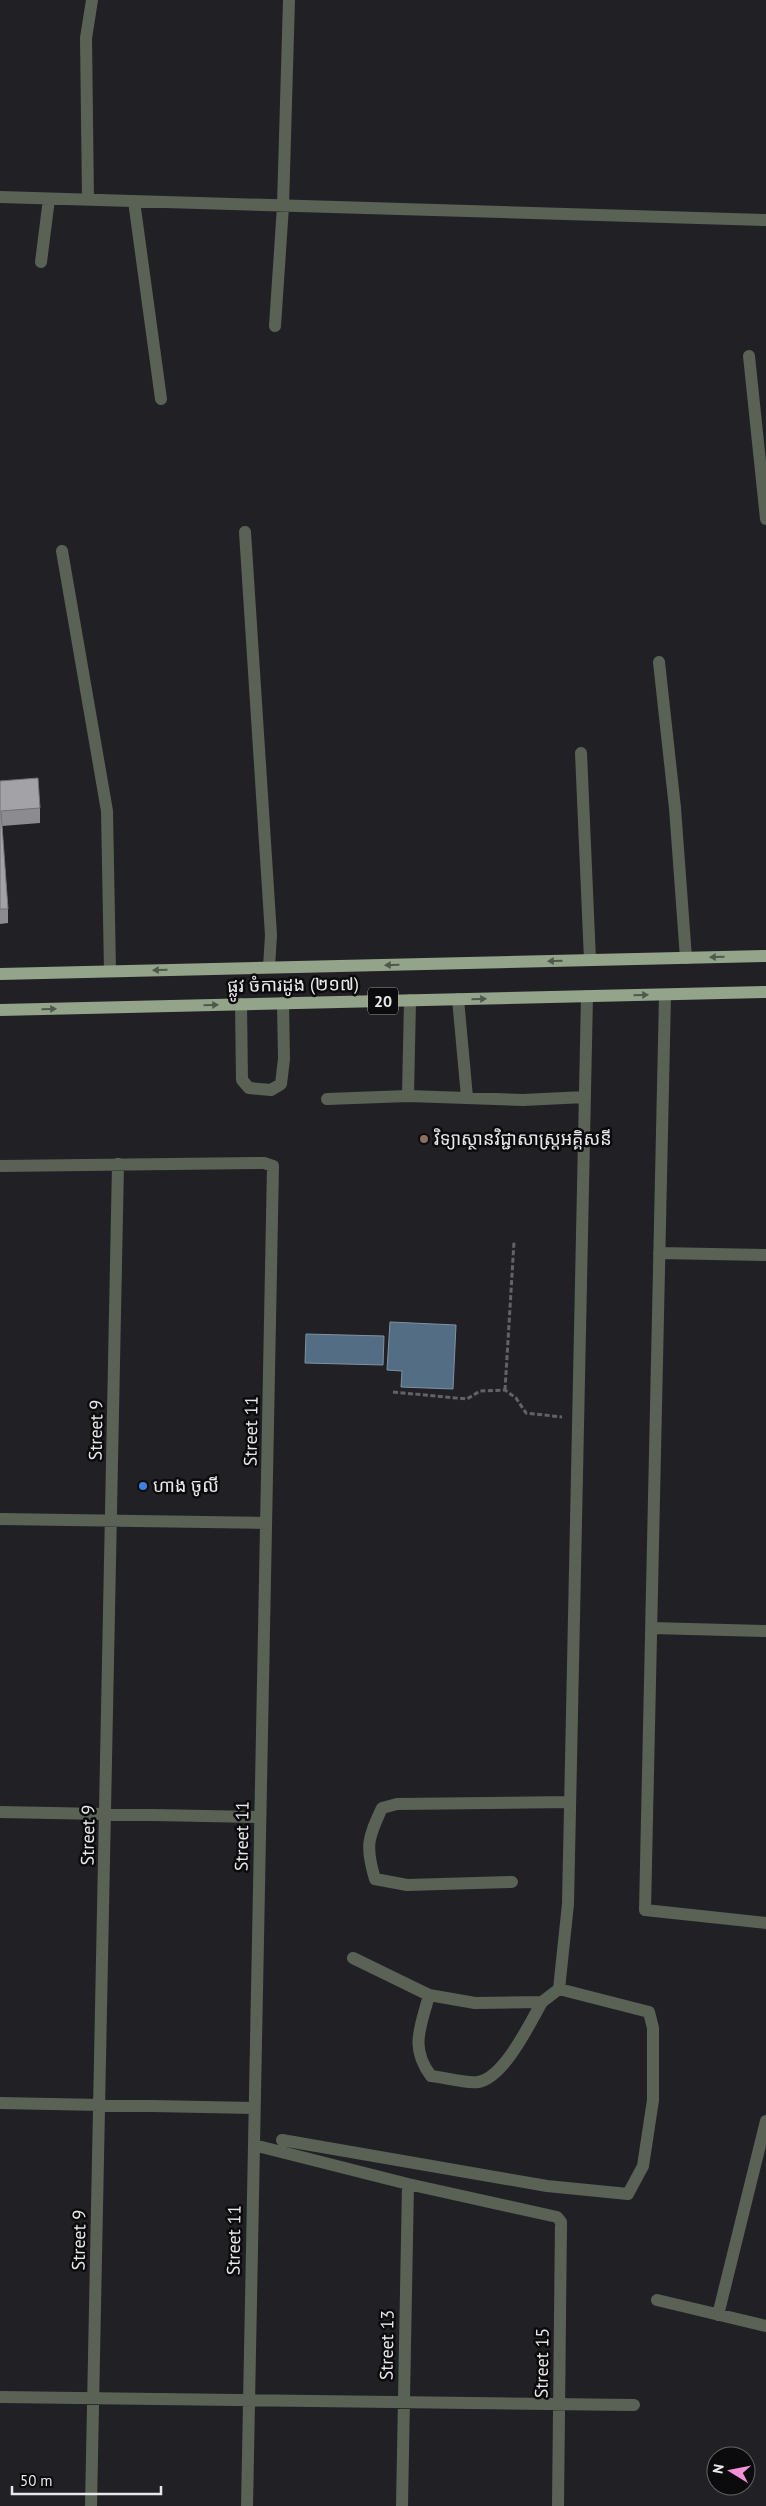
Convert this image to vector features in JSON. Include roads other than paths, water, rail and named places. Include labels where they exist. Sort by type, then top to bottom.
[{"type":"main road","name":"ផ្លូវ ចំការដូង (២១៧)","points":[[0,974],[766,956]]},
{"type":"main road","name":"ផ្លូវ ចំការដូង (២១៧)","points":[[0,1010],[766,992]]},
{"type":"street","points":[[88,200],[86,38],[92,0]]},
{"type":"street","points":[[274,326],[283,206],[289,0]]},
{"type":"street","points":[[0,197],[766,220]]},
{"type":"street","points":[[41,262],[49,199]]},
{"type":"street","points":[[134,202],[161,399]]},
{"type":"street","points":[[749,356],[766,519]]},
{"type":"street","points":[[245,532],[271,935],[269,967]]},
{"type":"street","points":[[62,550],[107,811],[110,971]]},
{"type":"street","points":[[659,662],[675,808],[686,958]]},
{"type":"street","points":[[581,753],[590,960]]},
{"type":"street","points":[[665,994],[645,1910],[766,1923]]},
{"type":"street","points":[[429,1995],[418,2042],[421,2062],[431,2076],[478,2082],[493,2075],[515,2049],[542,2002],[559,1989],[568,1904],[587,996]]},
{"type":"street","points":[[458,999],[467,1097]]},
{"type":"street","points":[[408,1096],[410,1000]]},
{"type":"street","points":[[241,1004],[242,1080],[249,1088],[271,1090],[281,1084],[284,1059],[282,1003]]},
{"type":"street","points":[[326,1099],[408,1096],[524,1100],[584,1097]]},
{"type":"street","name":"Street 11","points":[[118,1164],[264,1163],[273,1166],[246,2506]]},
{"type":"street","points":[[0,1166],[118,1164]]},
{"type":"street","name":"Street 9","points":[[91,2506],[118,1164]]},
{"type":"street","points":[[659,1253],[766,1255]]},
{"type":"street","points":[[0,1519],[266,1523]]},
{"type":"street","points":[[652,1628],[766,1631]]},
{"type":"street","points":[[512,1882],[407,1885],[375,1879],[368,1856],[370,1835],[382,1808],[397,1804],[570,1802]]},
{"type":"street","points":[[0,1812],[260,1817]]},
{"type":"street","points":[[353,1958],[429,1995],[475,2003],[542,2002]]},
{"type":"street","points":[[282,2140],[547,2186],[628,2194],[643,2166],[653,2100],[653,2028],[649,2012],[559,1989]]},
{"type":"street","points":[[0,2103],[254,2108]]},
{"type":"street","points":[[718,2315],[766,2121]]},
{"type":"street","points":[[254,2145],[408,2184]]},
{"type":"street","name":"Street 15","points":[[408,2184],[557,2217],[562,2222],[558,2506]]},
{"type":"street","name":"Street 13","points":[[402,2506],[408,2184]]},
{"type":"street","points":[[656,2300],[766,2326]]},
{"type":"street","points":[[0,2396],[634,2405]]},
{"type":"water","points":[[390,1322],[456,1325],[453,1389],[401,1387],[402,1371],[387,1370]]},
{"type":"water","points":[[306,1334],[384,1336],[383,1365],[305,1363]]},
{"type":"place","name":"វិទ្យាស្ថានវិជ្ជាសាស្រ្តអគ្គិសនី","points":[[424,1139]]},
{"type":"place","name":"ហាង ចូលី","points":[[143,1486]]}]
